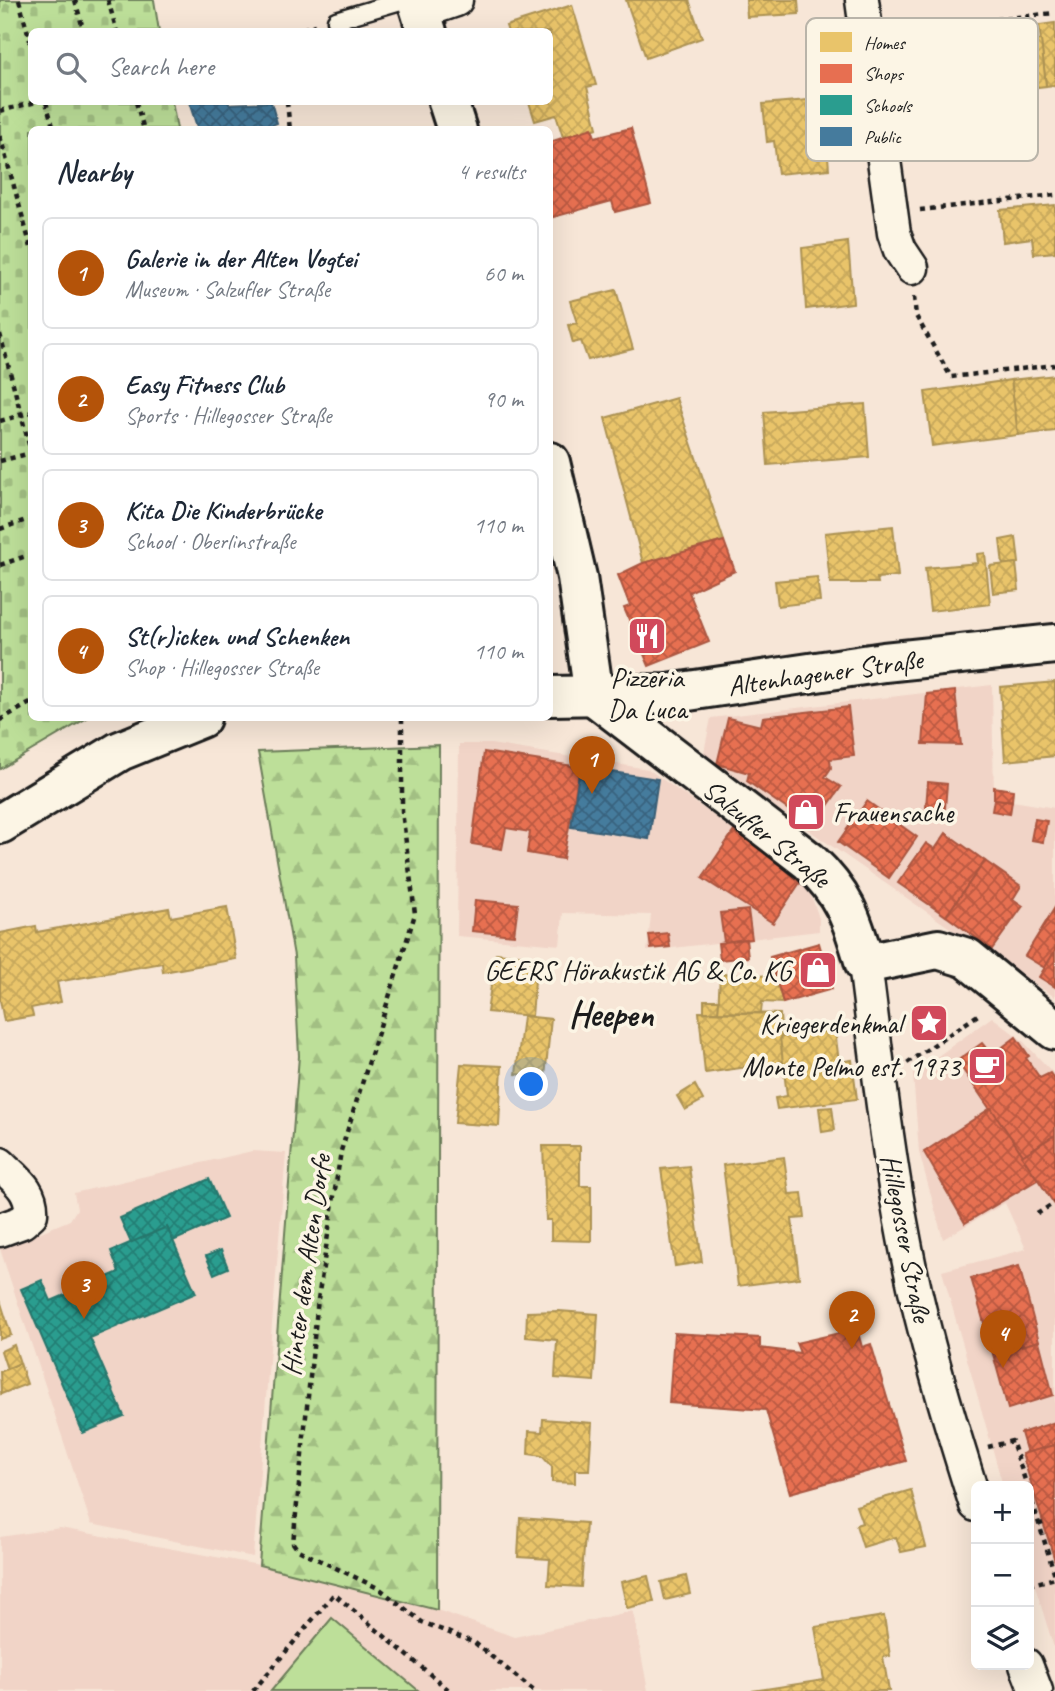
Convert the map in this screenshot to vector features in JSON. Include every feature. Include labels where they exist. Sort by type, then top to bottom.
[{"type":"street","points":[[862,0],[864,18]]},
{"type":"street","points":[[449,105],[456,126]]},
{"type":"street","points":[[884,161],[891,214],[900,250],[912,268]]},
{"type":"street","points":[[553,475],[577,577],[594,696]]},
{"type":"street","name":"Altenhagener Straße","points":[[553,696],[668,694],[884,662],[1055,644]]},
{"type":"street","name":"Salzufler Straße","points":[[594,696],[809,861],[829,880],[848,908],[865,964]]},
{"type":"street","points":[[0,824],[120,751],[194,721]]},
{"type":"street","points":[[865,964],[938,949],[967,958],[1012,992],[1055,1030]]},
{"type":"street","name":"Hillegosser Straße","points":[[865,964],[880,1081],[910,1267],[971,1489]]},
{"type":"street","points":[[0,1164],[27,1191],[32,1203],[31,1213],[22,1222],[0,1230]]},
{"type":"street","points":[[1028,1670],[1035,1691]]},
{"type":"lane","points":[[336,20],[425,9]]},
{"type":"path","points":[[19,0],[28,33]]},
{"type":"path","points":[[75,0],[83,28]]},
{"type":"path","points":[[108,0],[116,28]]},
{"type":"path","points":[[1008,18],[1055,13]]},
{"type":"path","points":[[0,111],[28,104]]},
{"type":"path","points":[[47,105],[53,126]]},
{"type":"path","points":[[137,105],[144,126]]},
{"type":"path","points":[[287,105],[290,126]]},
{"type":"path","points":[[0,136],[28,237]]},
{"type":"path","points":[[891,214],[1055,195]]},
{"type":"path","points":[[912,268],[916,316],[951,377],[1055,365]]},
{"type":"path","points":[[0,334],[28,440]]},
{"type":"path","points":[[0,421],[28,413]]},
{"type":"path","points":[[0,461],[28,456]]},
{"type":"path","points":[[0,529],[28,519]]},
{"type":"path","points":[[0,565],[28,555]]},
{"type":"path","points":[[0,720],[28,704]]},
{"type":"path","name":"Hinter dem Alten Dorfe","points":[[402,721],[402,811],[415,914],[341,1151],[318,1299],[293,1543],[298,1550],[380,1589],[422,1622],[475,1643],[534,1691]]},
{"type":"path","points":[[880,1081],[1012,992]]},
{"type":"path","points":[[1037,1213],[1054,1203]]},
{"type":"path","points":[[960,1454],[1012,1441],[1025,1481]]},
{"type":"path","points":[[1034,1505],[1055,1576],[1034,1583]]},
{"type":"path","points":[[1034,1526],[1041,1523]]},
{"type":"path","points":[[253,1691],[334,1594],[450,1691]]},
{"type":"shaded area","points":[[992,685],[994,798],[1055,808],[1055,997],[999,962],[703,757],[711,718]]},
{"type":"shaded area","points":[[459,744],[491,744],[648,769],[806,881],[819,918],[819,931],[647,951],[651,915],[563,913],[560,945],[457,936]]},
{"type":"shaded area","points":[[992,1017],[1022,1040],[1055,1075],[1055,1651],[1034,1583],[1034,1481],[1002,1481],[942,1271],[1026,1249],[1005,1203],[943,1239],[919,1152],[913,1074]]},
{"type":"shaded area","points":[[252,1151],[286,1153],[253,1557],[91,1524],[0,1249],[70,1220],[77,1209],[74,1193]]},
{"type":"shaded area","points":[[60,1528],[259,1565],[437,1610],[515,1637],[633,1611],[648,1691],[0,1691],[0,1537]]},
{"type":"green space","points":[[0,0],[154,0],[159,28],[28,28],[28,105],[173,105],[176,126],[28,126],[28,721],[82,721],[0,769]]},
{"type":"green space","points":[[439,745],[437,1610],[259,1565],[299,1056],[294,956],[258,752]]},
{"type":"green space","points":[[332,1618],[419,1691],[271,1691]]},
{"type":"building: Homes","points":[[626,0],[689,0],[702,38],[646,58]]},
{"type":"building: Homes","points":[[746,0],[798,0],[799,14],[747,17]]},
{"type":"building: Homes","points":[[572,5],[596,85],[587,87],[597,128],[563,137],[556,115],[535,121],[530,105],[553,105],[553,28],[506,26]]},
{"type":"building: Homes","points":[[1055,23],[1055,85],[1046,86],[1039,25]]},
{"type":"building: Homes","points":[[1038,40],[1041,40],[1046,86],[1038,87]]},
{"type":"building: Homes","points":[[806,100],[806,161],[828,161],[829,169],[778,174],[774,141],[767,142],[763,104]]},
{"type":"building: Homes","points":[[1055,205],[1055,252],[1034,254],[1032,238],[1003,242],[1000,210]]},
{"type":"building: Homes","points":[[848,242],[853,303],[806,309],[802,248]]},
{"type":"building: Homes","points":[[616,290],[633,349],[588,360],[581,341],[573,343],[568,325],[577,323],[570,301]]},
{"type":"building: Homes","points":[[1055,375],[1055,431],[1018,435],[1011,380]]},
{"type":"building: Homes","points":[[1011,380],[1018,435],[932,446],[925,392]]},
{"type":"building: Homes","points":[[676,398],[724,541],[643,563],[605,418]]},
{"type":"building: Homes","points":[[865,404],[869,457],[768,465],[764,412]]},
{"type":"building: Homes","points":[[893,526],[898,576],[877,578],[878,583],[830,583],[825,533]]},
{"type":"building: Homes","points":[[1016,537],[1019,563],[1003,565],[1000,540]]},
{"type":"building: Homes","points":[[985,553],[990,604],[930,611],[925,568],[978,563],[977,554]]},
{"type":"building: Homes","points":[[1016,563],[1019,590],[993,593],[990,566]]},
{"type":"building: Homes","points":[[817,577],[820,601],[778,606],[775,581]]},
{"type":"building: Homes","points":[[1055,682],[1055,756],[1005,761],[1000,687]]},
{"type":"building: Homes","points":[[227,907],[236,959],[163,972],[162,963],[57,982],[61,1002],[31,1008],[33,1016],[4,1021],[0,1000],[0,933],[36,926],[37,932],[169,908],[171,917]]},
{"type":"building: Homes","points":[[496,953],[537,957],[532,1016],[487,1012]]},
{"type":"building: Homes","points":[[720,974],[775,976],[783,1003],[762,1002],[761,1013],[718,1012]]},
{"type":"building: Homes","points":[[704,1000],[719,1000],[718,1012],[704,1012]]},
{"type":"building: Homes","points":[[699,1012],[780,1014],[783,1062],[705,1073]]},
{"type":"building: Homes","points":[[523,1016],[551,1019],[545,1077],[516,1074]]},
{"type":"building: Homes","points":[[835,1030],[839,1062],[852,1060],[857,1099],[777,1109],[775,1098],[787,1096],[780,1037]]},
{"type":"building: Homes","points":[[461,1064],[502,1066],[499,1126],[455,1123]]},
{"type":"building: Homes","points":[[695,1085],[703,1100],[685,1110],[677,1096]]},
{"type":"building: Homes","points":[[832,1107],[835,1130],[822,1132],[819,1108]]},
{"type":"building: Homes","points":[[543,1146],[580,1146],[580,1186],[591,1186],[591,1241],[551,1240],[551,1220],[546,1220]]},
{"type":"building: Homes","points":[[784,1157],[789,1194],[802,1193],[805,1218],[792,1219],[799,1278],[738,1286],[723,1165]]},
{"type":"building: Homes","points":[[689,1166],[702,1262],[675,1266],[661,1169]]},
{"type":"building: Homes","points":[[0,1300],[11,1335],[0,1339]]},
{"type":"building: Homes","points":[[527,1312],[598,1314],[594,1381],[555,1378],[557,1340],[526,1337]]},
{"type":"building: Homes","points":[[14,1345],[20,1363],[7,1369],[1,1351]]},
{"type":"building: Homes","points":[[20,1363],[27,1384],[1,1394],[0,1372]]},
{"type":"building: Homes","points":[[543,1419],[592,1423],[589,1470],[575,1470],[575,1483],[552,1482],[552,1467],[542,1456],[528,1454],[529,1431],[542,1432]]},
{"type":"building: Homes","points":[[911,1490],[926,1547],[901,1552],[896,1537],[863,1547],[856,1525],[862,1523],[856,1506]]},
{"type":"building: Homes","points":[[520,1518],[586,1523],[581,1587],[548,1585],[550,1559],[518,1557]]},
{"type":"building: Homes","points":[[648,1576],[654,1602],[627,1608],[621,1582]]},
{"type":"building: Homes","points":[[686,1576],[690,1594],[665,1600],[661,1582]]},
{"type":"building: Homes","points":[[884,1616],[890,1656],[883,1657],[889,1691],[752,1691],[824,1680],[815,1627]]},
{"type":"building: Shops","points":[[592,128],[595,137],[631,128],[651,203],[615,212],[612,201],[553,217],[553,141]]},
{"type":"building: Shops","points":[[724,541],[735,571],[689,592],[709,642],[649,666],[624,608],[630,606],[618,575],[643,563]]},
{"type":"building: Shops","points":[[955,691],[961,745],[923,744],[927,694]]},
{"type":"building: Shops","points":[[848,707],[854,756],[830,759],[831,768],[825,777],[841,787],[813,827],[747,781],[749,773],[717,764],[728,718],[761,726],[763,717]]},
{"type":"building: Shops","points":[[484,752],[580,767],[563,859],[527,853],[530,832],[506,828],[502,849],[472,844]]},
{"type":"building: Shops","points":[[928,782],[947,784],[945,808],[926,807]]},
{"type":"building: Shops","points":[[994,787],[1013,790],[1012,801],[994,799]]},
{"type":"building: Shops","points":[[994,799],[1012,801],[1010,814],[992,811]]},
{"type":"building: Shops","points":[[867,801],[917,837],[889,878],[838,842]]},
{"type":"building: Shops","points":[[1035,819],[1047,821],[1043,842],[1031,840]]},
{"type":"building: Shops","points":[[734,831],[803,878],[773,923],[702,878]]},
{"type":"building: Shops","points":[[946,833],[985,861],[946,916],[898,883],[926,843],[935,849]]},
{"type":"building: Shops","points":[[985,861],[1021,886],[1013,899],[1023,906],[992,949],[946,916]]},
{"type":"building: Shops","points":[[475,900],[518,904],[514,935],[472,931]]},
{"type":"building: Shops","points":[[1054,909],[1055,951],[1045,968],[1025,956]]},
{"type":"building: Shops","points":[[748,910],[752,939],[724,942],[720,913]]},
{"type":"building: Shops","points":[[668,933],[670,947],[651,949],[649,935]]},
{"type":"building: Shops","points":[[746,939],[748,957],[720,960],[718,943]]},
{"type":"building: Shops","points":[[819,943],[832,989],[783,1003],[770,957]]},
{"type":"building: Shops","points":[[1055,951],[1055,987],[1039,977]]},
{"type":"building: Shops","points":[[1016,1037],[1040,1078],[1050,1073],[1055,1080],[1055,1135],[1022,1156],[957,1061],[982,1043],[992,1055]]},
{"type":"building: Shops","points":[[991,1108],[1039,1179],[965,1223],[924,1152]]},
{"type":"building: Shops","points":[[1055,1135],[1055,1205],[1022,1156]]},
{"type":"building: Shops","points":[[1019,1266],[1039,1341],[993,1354],[971,1278]]},
{"type":"building: Shops","points":[[857,1329],[862,1347],[871,1344],[906,1461],[790,1493],[766,1410],[669,1403],[674,1333],[760,1338],[760,1348],[800,1353],[796,1343]]},
{"type":"building: Shops","points":[[1039,1341],[1053,1395],[1008,1409],[993,1354]]},
{"type":"building: Shops","points":[[1055,1422],[1055,1445],[1027,1453],[1021,1433]]},
{"type":"building: Shops","points":[[1055,1445],[1055,1561],[1034,1493],[1034,1481],[1030,1481],[1022,1454]]},
{"type":"building: Schools","points":[[209,1179],[226,1218],[173,1241],[167,1227],[131,1243],[120,1218]]},
{"type":"building: Schools","points":[[167,1227],[196,1293],[90,1338],[124,1416],[83,1433],[21,1289],[42,1280],[51,1301],[119,1272],[111,1251]]},
{"type":"building: Schools","points":[[221,1250],[228,1268],[214,1274],[206,1256]]},
{"type":"building: Public","points":[[190,105],[272,105],[277,123],[272,126],[197,126]]},
{"type":"building: Public","points":[[580,767],[658,779],[649,839],[571,827]]},
{"type":"place","name":"Pizzeria Da Luca","points":[[647,636]]},
{"type":"place","name":"Galerie in der Alten Vogtei","points":[[592,794]]},
{"type":"place","name":"Frauensache","points":[[806,812]]},
{"type":"place","name":"GEERS Hörakustik AG & Co. KG","points":[[818,970]]},
{"type":"place","name":"Kriegerdenkmal","points":[[929,1023]]},
{"type":"place","name":"Monte Pelmo est. 1973","points":[[987,1066]]},
{"type":"place","name":"Kita Die Kinderbrücke","points":[[84,1319]]},
{"type":"place","name":"Easy Fitness Club","points":[[852,1349]]},
{"type":"place","name":"St(r)icken und Schenken","points":[[1003,1368]]},
{"type":"district","name":"Heepen","points":[[611,1014]]}]
